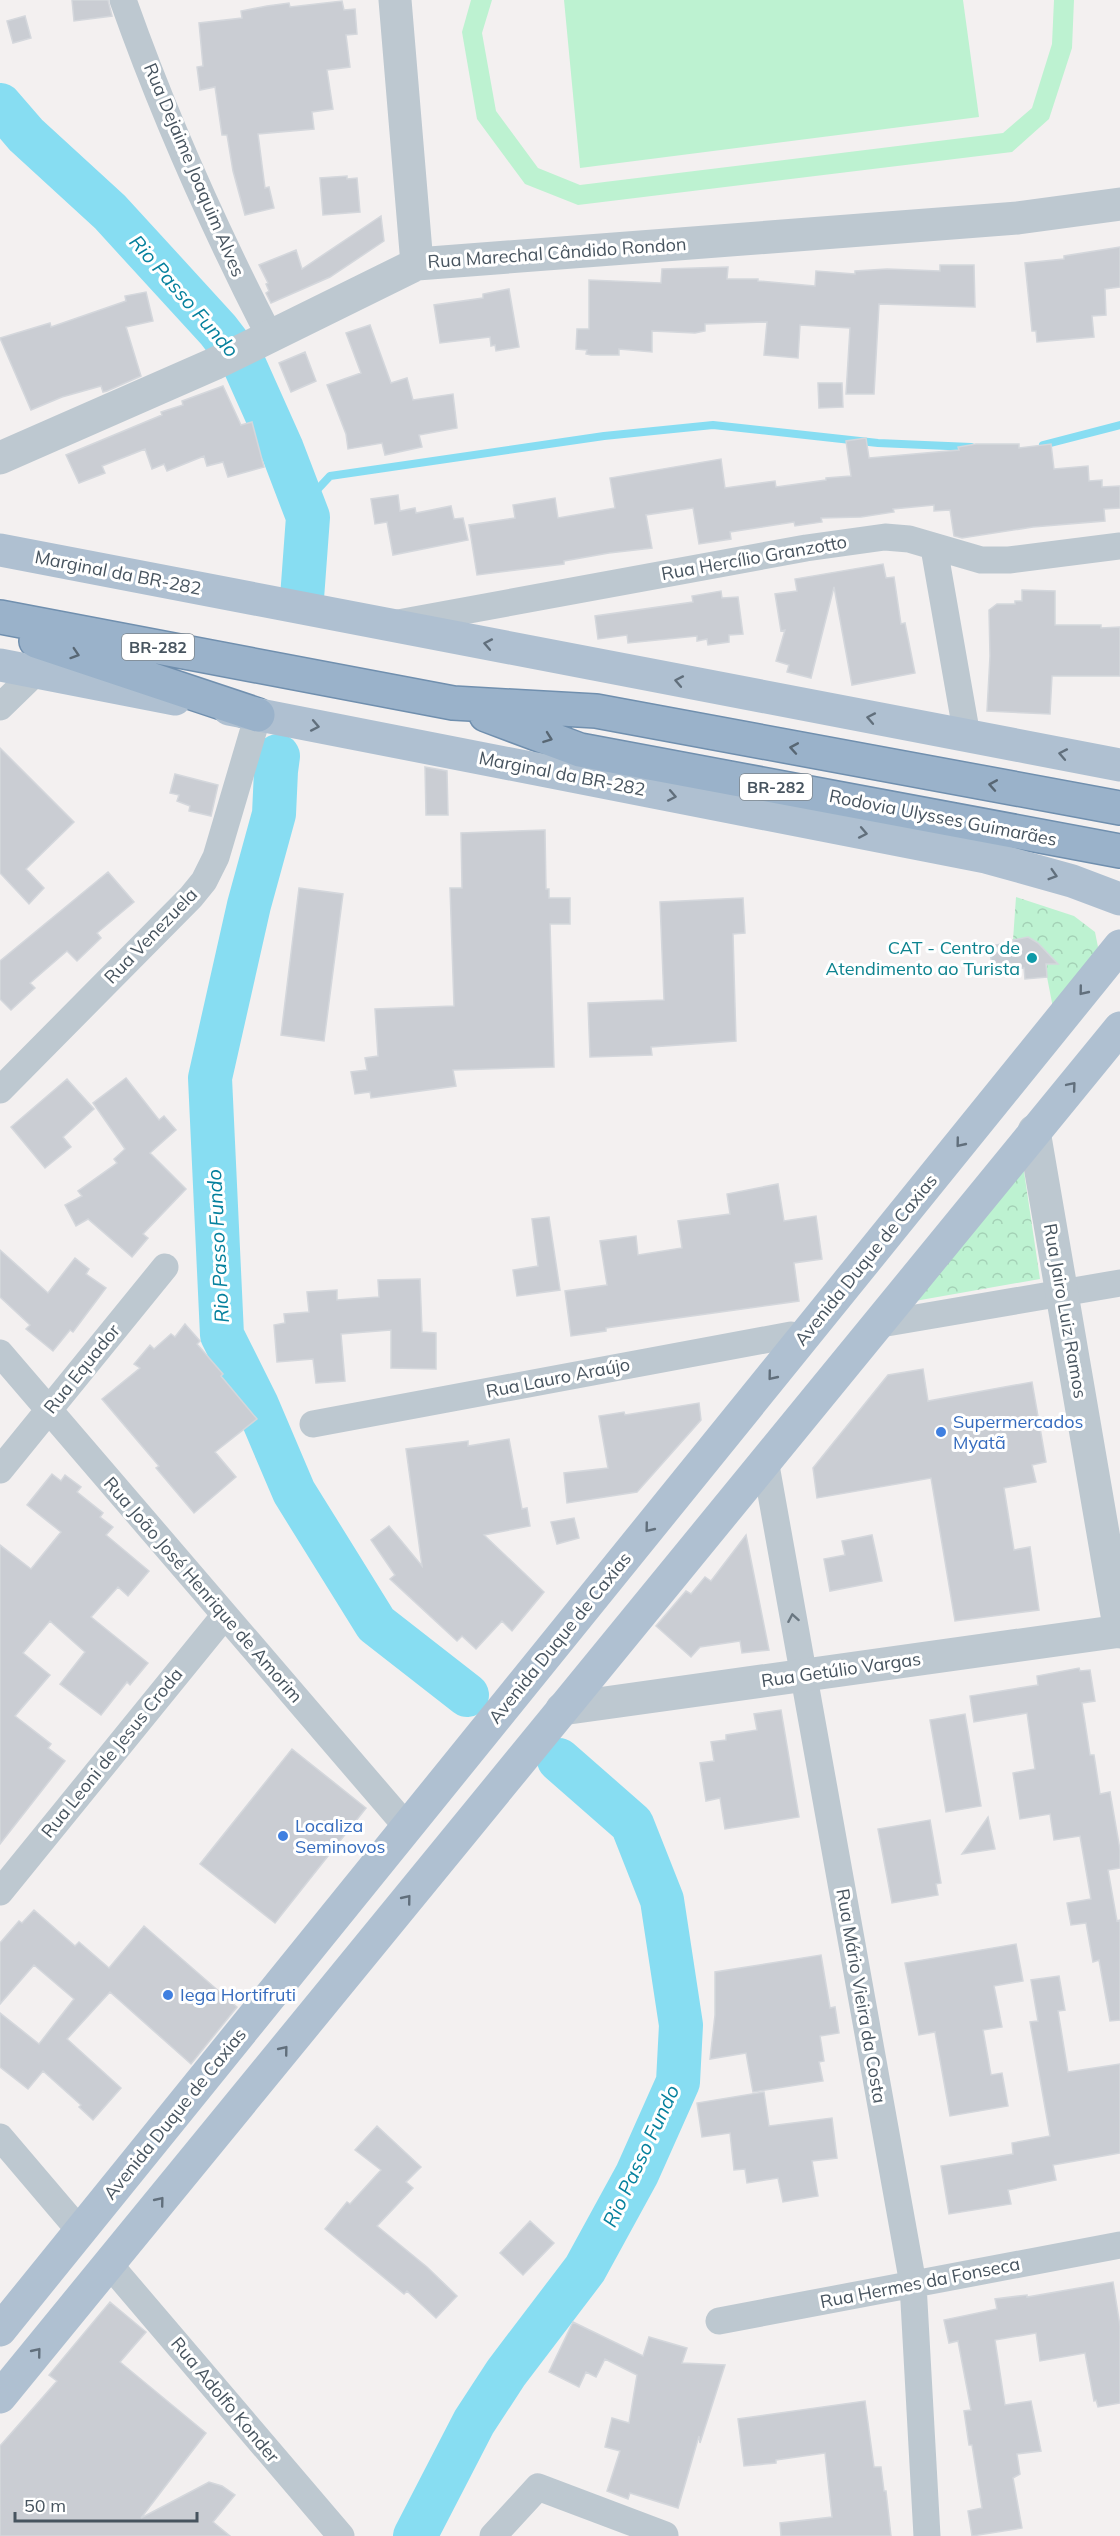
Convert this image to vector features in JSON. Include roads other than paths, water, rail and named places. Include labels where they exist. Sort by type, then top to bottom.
[{"type":"highway","name":"Rodovia Ulysses Guimarães","points":[[0,617],[453,703],[596,711],[1116,807]]},
{"type":"highway","points":[[0,629],[258,715]]},
{"type":"highway","name":"Rodovia Ulysses Guimarães","points":[[453,703],[580,750],[1115,856]]},
{"type":"main road","name":"Marginal da BR-282","points":[[0,550],[1120,765]]},
{"type":"main road","name":"Marginal da BR-282","points":[[0,665],[986,857],[1072,881],[1120,899]]},
{"type":"main road","points":[[1115,856],[1120,879]]},
{"type":"main road","name":"Avenida Duque de Caxias","points":[[0,2330],[1120,946]]},
{"type":"main road","points":[[0,2397],[1120,1028]]},
{"type":"street","points":[[395,0],[417,264]]},
{"type":"street","name":"Rua Dejaime Joaquim Alves","points":[[129,1],[181,148],[261,341]]},
{"type":"street","name":"Rua Marechal Cândido Rondon","points":[[0,458],[214,364],[417,264],[1018,218],[1120,204]]},
{"type":"street","name":"Rua Hercílio Granzotto","points":[[388,625],[846,542],[885,537],[909,539],[981,560],[1009,560],[1120,546]]},
{"type":"street","points":[[934,548],[967,736]]},
{"type":"street","points":[[0,706],[36,672]]},
{"type":"street","name":"Rua Venezuela","points":[[0,1090],[191,897],[204,881],[216,857],[258,715]]},
{"type":"street","name":"Rua Jairo Luiz Ramos","points":[[1034,1131],[1120,1631]]},
{"type":"street","name":"Rua Equador","points":[[0,1470],[165,1267]]},
{"type":"street","points":[[875,1325],[1120,1283]]},
{"type":"street","name":"Rua Lauro Araújo","points":[[313,1424],[791,1335],[803,1337]]},
{"type":"street","name":"Rua João José Henrique de Amorim","points":[[0,1353],[407,1827]]},
{"type":"street","name":"Rua Mário Vieira da Costa","points":[[765,1460],[912,2284],[927,2536]]},
{"type":"street","name":"Rua Leoni de Jesus Croda","points":[[0,1892],[225,1615]]},
{"type":"street","name":"Rua Getúlio Vargas","points":[[562,1709],[1120,1631]]},
{"type":"street","points":[[0,2137],[80,2230]]},
{"type":"street","name":"Rua Hermes da Fonseca","points":[[719,2321],[1120,2245]]},
{"type":"street","name":"Rua Adolfo Konder","points":[[109,2264],[341,2536]]},
{"type":"street","points":[[493,2536],[538,2487],[664,2535]]},
{"type":"waterway","name":"Rio Passo Fundo","points":[[0,105],[26,135],[110,212],[218,330],[244,364],[282,449],[308,517],[302,598]]},
{"type":"waterway","points":[[308,517],[316,491],[330,476],[604,436],[713,425],[878,443],[971,447]]},
{"type":"waterway","points":[[1043,445],[1120,425]]},
{"type":"waterway","name":"Rio Passo Fundo","points":[[278,756],[274,814],[249,905],[210,1078],[222,1335],[257,1405],[294,1492],[376,1624],[467,1695]]},
{"type":"waterway","name":"Rio Passo Fundo","points":[[415,2536],[474,2422],[506,2373],[585,2269],[637,2174],[678,2082],[681,2025],[662,1900],[632,1824],[559,1760]]},
{"type":"place","name":"CAT - Centro de Atendimento ao Turista","points":[[1032,958]]},
{"type":"place","name":"Supermercados Myatã","points":[[941,1432]]},
{"type":"place","name":"Localiza Seminovos","points":[[283,1836]]},
{"type":"place","name":"Iega Hortifruti","points":[[168,1995]]}]
